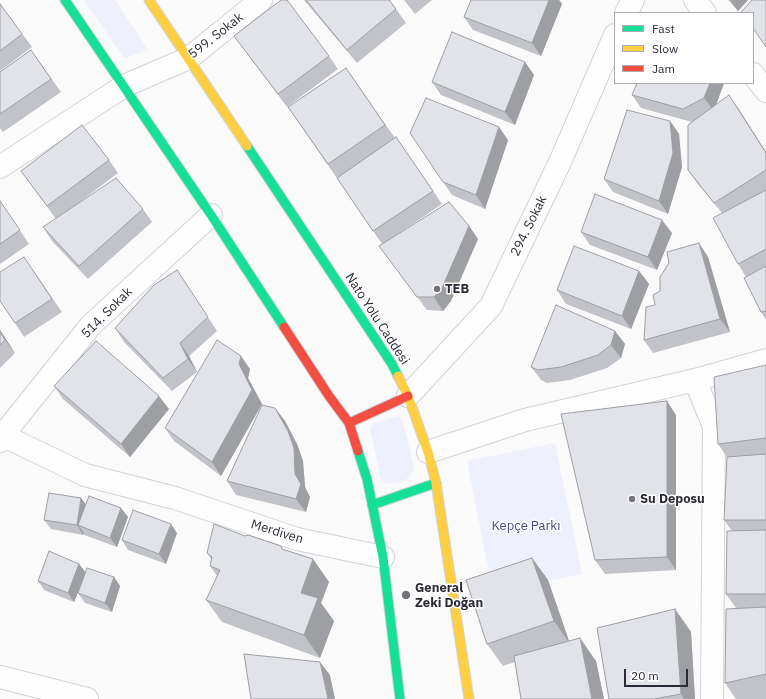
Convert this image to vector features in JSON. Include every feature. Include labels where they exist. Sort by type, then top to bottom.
[{"type":"main road","points":[[65,0],[211,216],[348,423],[367,479],[382,557],[400,699]]},
{"type":"main road","name":"Nato Yolu Caddesi","points":[[149,0],[392,364],[408,396],[428,452],[436,483],[469,699]]},
{"type":"main road","points":[[348,423],[408,396]]},
{"type":"main road","points":[[372,505],[436,483]]},
{"type":"street","name":"599. Sokak","points":[[0,167],[124,86],[189,58],[261,0]]},
{"type":"street","points":[[627,12],[633,0]]},
{"type":"street","points":[[695,0],[704,12]]},
{"type":"street","name":"294. Sokak","points":[[408,396],[491,306],[560,162],[614,37]]},
{"type":"street","points":[[754,75],[766,91]]},
{"type":"street","name":"514. Sokak","points":[[1,436],[91,325],[211,216]]},
{"type":"street","points":[[428,452],[525,420],[695,380],[766,360]]},
{"type":"street","points":[[695,380],[714,426],[712,699]]},
{"type":"street","name":"Merdiven","points":[[1,436],[85,475],[174,498],[296,539],[382,557]]},
{"type":"street","points":[[0,678],[87,699]]},
{"type":"green space","points":[[84,0],[115,0],[148,50],[124,58]]},
{"type":"green space","points":[[399,416],[403,422],[414,467],[410,477],[402,482],[390,484],[385,483],[381,479],[370,429],[373,423]]},
{"type":"green space","name":"Kepçe Parkı","points":[[555,443],[582,574],[493,592],[467,461]]},
{"type":"building","points":[[281,0],[287,0],[329,56],[278,94],[234,36]]},
{"type":"building","points":[[306,0],[389,0],[396,9],[347,50]]},
{"type":"building","points":[[471,0],[549,0],[532,43],[464,17]]},
{"type":"building","points":[[752,0],[766,0],[766,47],[754,29],[754,12],[742,11]]},
{"type":"building","points":[[0,4],[22,34],[0,51]]},
{"type":"building","points":[[452,32],[525,62],[505,112],[432,82]]},
{"type":"building","points":[[31,50],[51,79],[0,114],[0,72]]},
{"type":"building","points":[[346,68],[385,125],[328,164],[288,107]]},
{"type":"building","points":[[637,84],[710,84],[704,98],[683,109],[632,95]]},
{"type":"building","points":[[729,95],[766,153],[766,170],[714,203],[688,170],[688,125]]},
{"type":"building","points":[[426,98],[499,127],[476,195],[443,182],[410,133]]},
{"type":"building","points":[[627,110],[670,121],[673,153],[659,201],[604,179]]},
{"type":"building","points":[[82,125],[109,160],[47,206],[21,171]]},
{"type":"building","points":[[396,137],[433,191],[373,231],[337,178]]},
{"type":"building","points":[[116,178],[143,209],[79,266],[43,227]]},
{"type":"building","points":[[766,190],[766,249],[738,264],[713,218]]},
{"type":"building","points":[[595,194],[662,220],[648,257],[581,232]]},
{"type":"building","points":[[0,201],[20,230],[0,244]]},
{"type":"building","points":[[449,202],[469,226],[442,288],[434,297],[417,297],[379,246]]},
{"type":"building","points":[[699,243],[720,319],[644,340],[646,307],[655,305],[653,295],[660,291],[660,277],[669,263],[667,252]]},
{"type":"building","points":[[574,246],[639,271],[622,316],[557,290]]},
{"type":"building","points":[[24,257],[52,299],[15,323],[0,301],[0,272]]},
{"type":"building","points":[[766,266],[766,311],[761,312],[744,278]]},
{"type":"building","points":[[177,270],[208,317],[180,343],[188,359],[163,378],[115,328],[154,285]]},
{"type":"building","points":[[556,305],[615,331],[611,345],[598,355],[561,367],[538,370],[531,367]]},
{"type":"building","points":[[0,332],[5,340],[0,345]]},
{"type":"building","points":[[217,340],[241,356],[239,364],[252,390],[212,462],[165,428]]},
{"type":"building","points":[[96,341],[159,396],[121,444],[54,386]]},
{"type":"building","points":[[766,365],[766,438],[718,444],[714,377]]},
{"type":"building","name":"Su Deposu","points":[[667,401],[667,557],[595,560],[561,414]]},
{"type":"building","points":[[262,405],[275,408],[288,431],[294,448],[295,474],[301,484],[296,499],[227,481]]},
{"type":"building","points":[[766,454],[766,520],[724,520],[727,457]]},
{"type":"building","points":[[49,493],[81,498],[77,525],[44,520]]},
{"type":"building","points":[[89,496],[121,508],[110,538],[78,525]]},
{"type":"building","points":[[133,510],[171,524],[159,554],[122,540]]},
{"type":"building","points":[[214,524],[245,536],[248,535],[281,546],[282,549],[313,559],[301,593],[318,598],[304,635],[206,600],[220,570],[210,566],[212,557],[207,553]]},
{"type":"building","points":[[766,530],[766,594],[726,594],[727,531]]},
{"type":"building","points":[[49,551],[79,564],[68,593],[38,581]]},
{"type":"building","points":[[532,558],[554,621],[487,644],[466,580]]},
{"type":"building","points":[[87,568],[114,577],[105,603],[78,593]]},
{"type":"building","points":[[766,607],[766,674],[725,683],[726,609]]},
{"type":"building","points":[[675,609],[681,694],[654,699],[609,699],[597,628]]},
{"type":"building","points":[[580,638],[592,699],[521,699],[514,656]]},
{"type":"building","points":[[244,654],[320,662],[328,699],[251,699]]},
{"type":"traffic: fast","points":[[65,0],[211,215],[284,327]]},
{"type":"traffic: fast","points":[[247,146],[392,364],[398,376]]},
{"type":"traffic: fast","points":[[358,451],[367,479],[383,557],[400,699]]},
{"type":"traffic: fast","points":[[372,505],[436,483]]},
{"type":"traffic: slow","points":[[149,0],[247,146]]},
{"type":"traffic: slow","points":[[398,376],[408,396],[428,452],[436,483],[469,699]]},
{"type":"traffic: jam","points":[[284,327],[329,396],[349,423],[358,451]]},
{"type":"traffic: jam","points":[[349,423],[408,396]]},
{"type":"place","name":"TEB","points":[[437,289]]},
{"type":"place","name":"Su Deposu","points":[[632,499]]},
{"type":"place","name":"General Zeki Doğan","points":[[406,595]]}]
